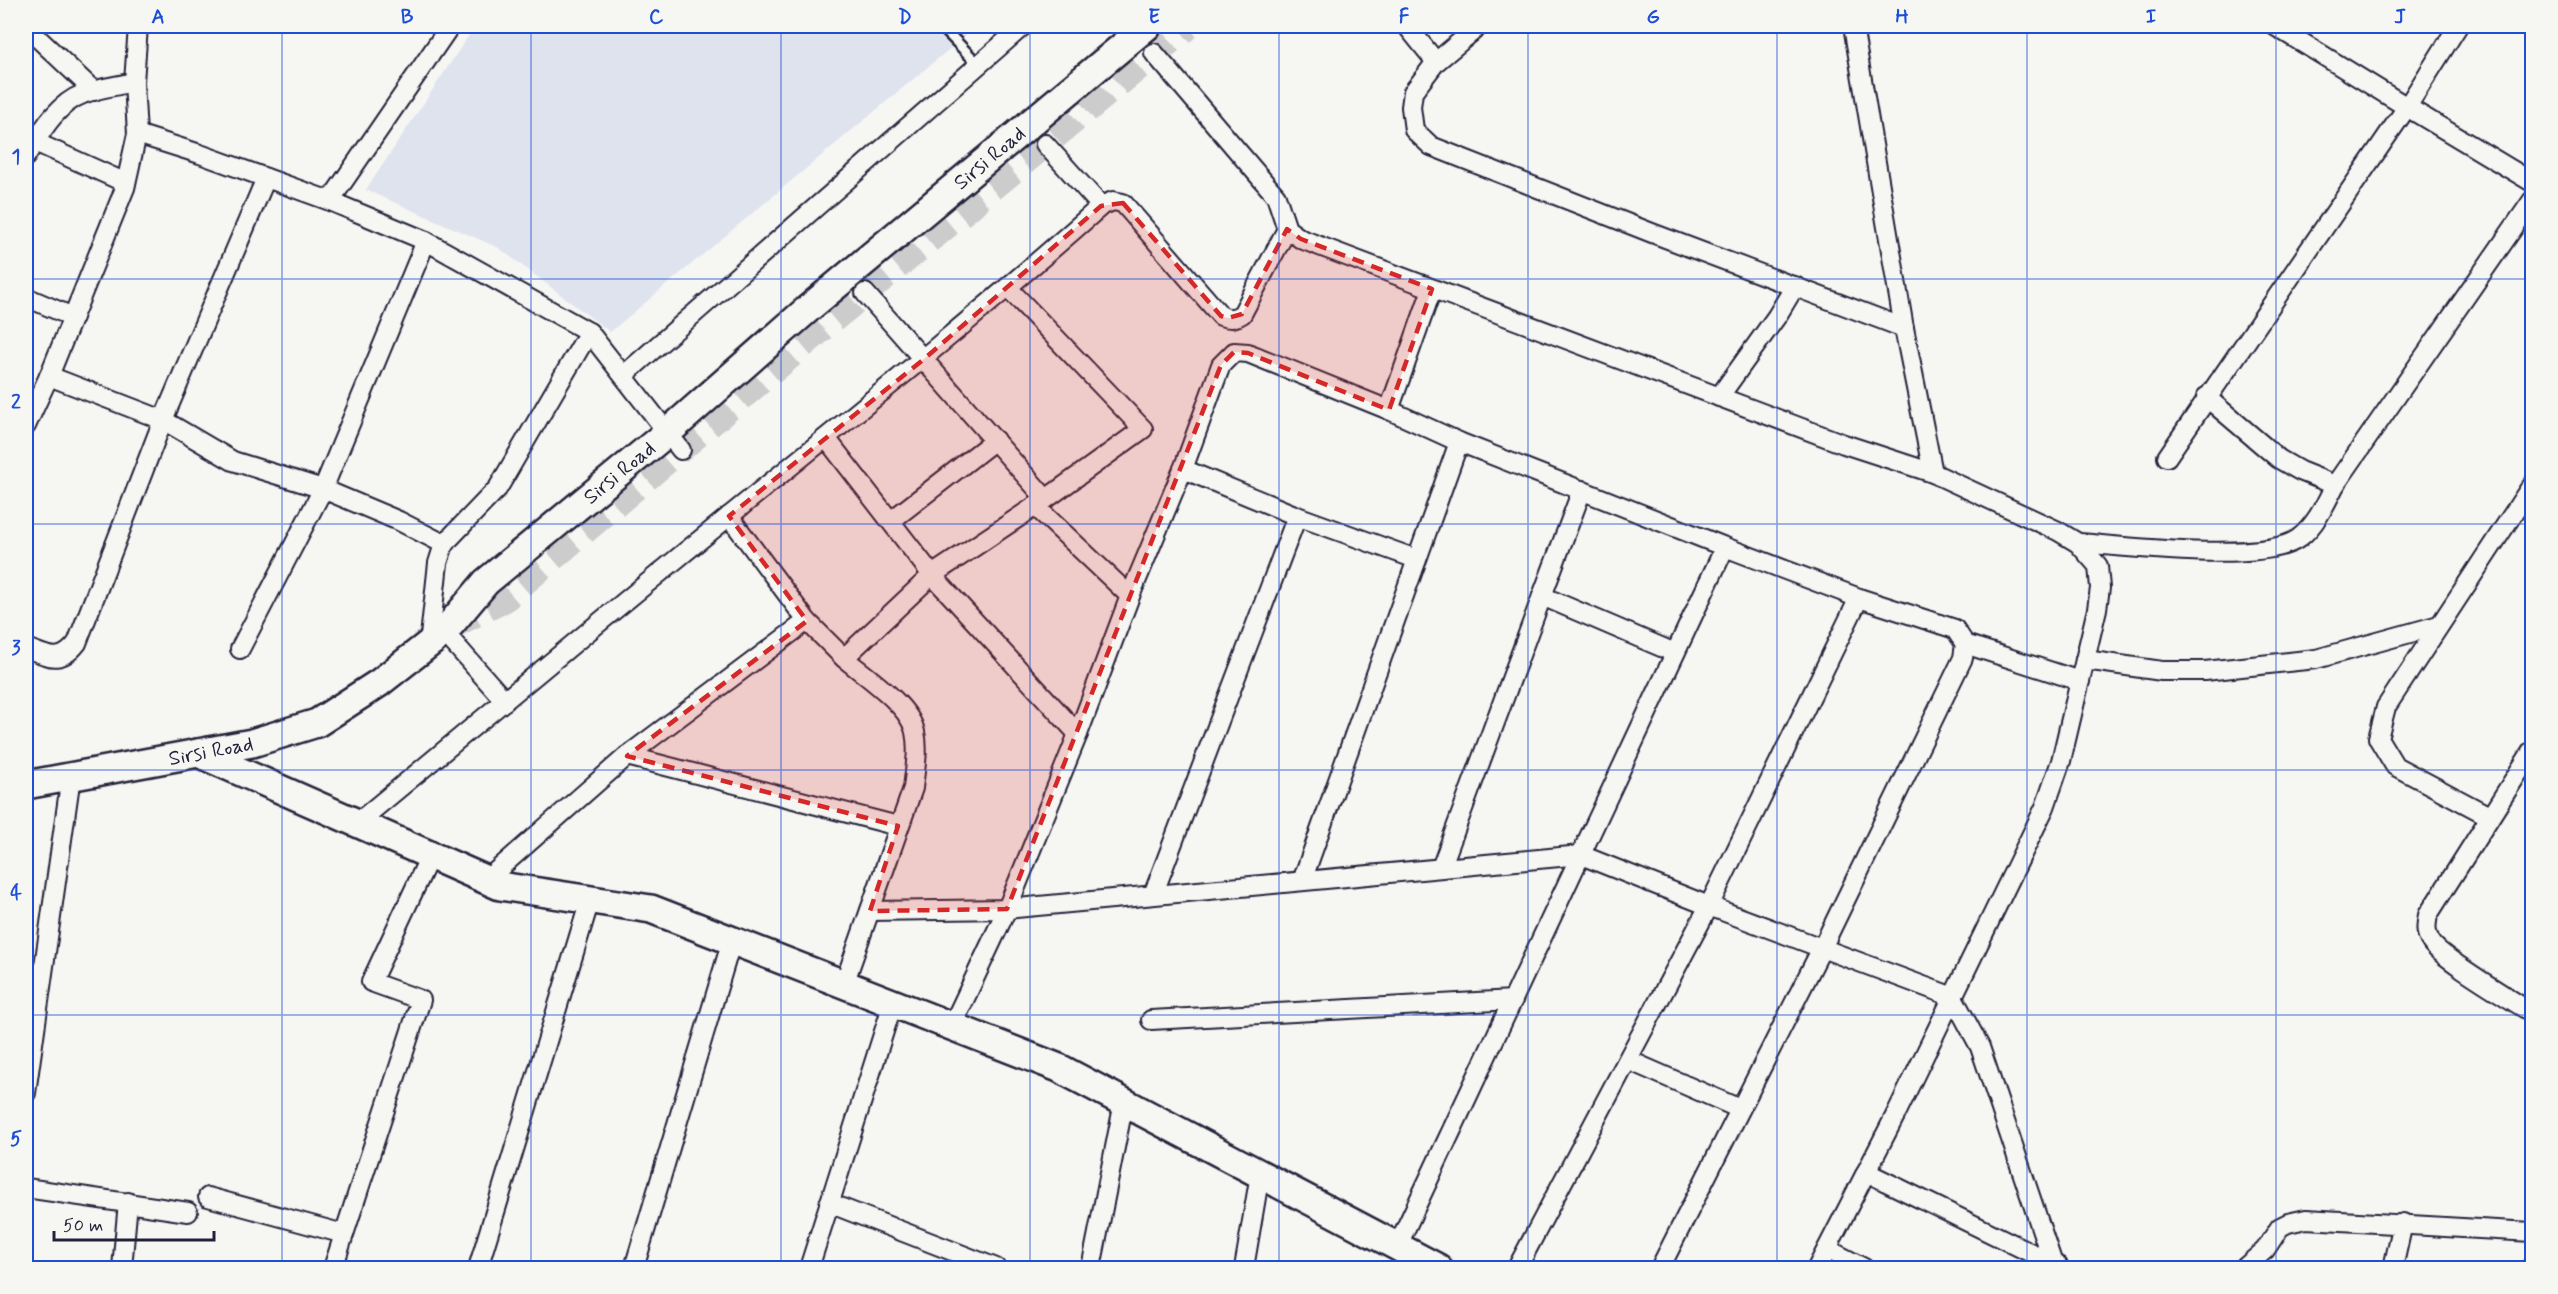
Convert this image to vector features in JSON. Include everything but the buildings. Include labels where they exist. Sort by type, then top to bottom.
[{"type":"street","points":[[26,426],[49,376],[126,183],[137,134],[134,82],[138,26]]},
{"type":"street","points":[[330,201],[450,26]]},
{"type":"street","points":[[624,375],[1023,26]]},
{"type":"street","name":"Sirsi Road","points":[[26,785],[252,743],[317,723],[379,683],[441,634],[486,582],[674,441],[809,308],[1147,26]]},
{"type":"street","points":[[1407,26],[1436,62]]},
{"type":"street","points":[[1479,26],[1436,62],[1413,92],[1411,107],[1414,130],[1431,146],[1652,233],[1904,328]]},
{"type":"street","points":[[1853,26],[1904,328],[1933,473]]},
{"type":"street","points":[[2275,26],[2532,182]]},
{"type":"street","points":[[2167,458],[2206,397],[2407,108],[2458,26]]},
{"type":"street","points":[[26,27],[94,91]]},
{"type":"street","points":[[1154,53],[1276,196],[1287,229],[1301,239],[1844,444],[1933,473],[2058,531],[2078,543],[2098,566],[2100,588],[2085,660],[2061,761],[2045,807],[1817,1269]]},
{"type":"street","points":[[126,183],[30,149],[65,104],[82,94],[134,82]]},
{"type":"street","points":[[137,134],[330,201],[426,241],[589,332],[674,441]]},
{"type":"street","points":[[1045,144],[1101,206]]},
{"type":"street","points":[[26,648],[51,657],[62,657],[70,652],[77,643],[163,420],[266,178]]},
{"type":"street","points":[[357,823],[729,516],[924,359],[1101,206],[1113,201],[1123,203],[1221,316],[1228,318],[1236,318],[1242,314],[1287,229]]},
{"type":"street","points":[[2078,543],[2230,552],[2268,550],[2299,538],[2321,512],[2335,485],[2532,201]]},
{"type":"street","points":[[240,649],[323,489],[426,241]]},
{"type":"street","points":[[1719,397],[1777,316],[1795,286]]},
{"type":"street","points":[[844,658],[932,575],[1040,503],[1143,429],[1008,288]]},
{"type":"street","points":[[1389,410],[1432,289]]},
{"type":"street","points":[[865,293],[995,440],[1040,503],[1130,596]]},
{"type":"street","points":[[26,297],[73,317]]},
{"type":"street","points":[[505,701],[441,634],[438,563],[444,543],[498,488],[589,332]]},
{"type":"street","points":[[952,1026],[1007,909],[1130,596],[1183,470],[1221,365],[1234,352],[1248,353],[1389,410],[1459,442],[1725,547],[1859,598],[1955,629],[1965,644],[2080,681]]},
{"type":"street","points":[[49,376],[163,420],[233,461],[323,489],[444,543]]},
{"type":"street","points":[[2206,397],[2279,459],[2300,471],[2335,485]]},
{"type":"street","points":[[826,438],[892,520],[932,575],[1077,734]]},
{"type":"street","points":[[892,520],[995,440]]},
{"type":"street","points":[[1302,881],[1459,442]]},
{"type":"street","points":[[1183,470],[1297,516],[1416,559]]},
{"type":"street","points":[[2489,816],[2395,766],[2378,738],[2386,707],[2532,485]]},
{"type":"street","points":[[1441,868],[1582,490]]},
{"type":"street","points":[[729,516],[807,621],[844,658],[904,709],[915,730],[917,760],[913,788],[844,984]]},
{"type":"street","points":[[1153,895],[1297,516]]},
{"type":"street","points":[[1397,1247],[1725,547]]},
{"type":"street","points":[[1542,596],[1675,653]]},
{"type":"street","points":[[1517,1269],[1709,906],[1859,598]]},
{"type":"street","points":[[486,880],[627,756],[807,621]]},
{"type":"street","points":[[2085,660],[2162,671],[2205,671],[2316,659],[2439,625]]},
{"type":"street","points":[[1660,1269],[1822,948],[1963,658],[1965,644]]},
{"type":"street","points":[[2532,750],[2428,915],[2426,930],[2432,944],[2445,956],[2532,1013]]},
{"type":"street","points":[[198,753],[500,886],[651,909],[1059,1068],[1438,1269]]},
{"type":"street","points":[[627,756],[898,826]]},
{"type":"street","points":[[26,1093],[71,776]]},
{"type":"street","points":[[870,911],[1007,909],[1581,855],[1709,906],[1953,997],[1980,1047],[2057,1266]]},
{"type":"street","points":[[333,1269],[421,1000],[371,982],[430,856]]},
{"type":"street","points":[[478,1269],[590,900]]},
{"type":"street","points":[[634,1269],[732,940]]},
{"type":"street","points":[[1150,1020],[1512,1000]]},
{"type":"street","points":[[809,1269],[893,1003]]},
{"type":"street","points":[[1628,1060],[1740,1109]]},
{"type":"street","points":[[1091,1269],[1124,1102]]},
{"type":"street","points":[[1866,1172],[2057,1266]]},
{"type":"street","points":[[1244,1269],[1260,1174]]},
{"type":"street","points":[[26,1188],[188,1212]]},
{"type":"street","points":[[208,1197],[344,1234]]},
{"type":"street","points":[[122,1269],[128,1202]]},
{"type":"street","points":[[829,1203],[996,1269]]},
{"type":"street","points":[[2244,1269],[2265,1250],[2280,1227],[2288,1222],[2306,1219],[2532,1232]]},
{"type":"street","points":[[2393,1269],[2403,1223]]},
{"type":"street","points":[[1827,1250],[1864,1269]]},
{"type":"street","points":[[2262,1269],[2265,1250]]},
{"type":"lane","points":[[941,26],[978,64]]},
{"type":"highlighted area","points":[[1123,203],[1221,316],[1228,318],[1242,314],[1287,229],[1301,239],[1432,289],[1389,410],[1248,353],[1234,352],[1221,365],[1007,909],[870,911],[898,826],[627,756],[807,621],[729,516],[924,359],[1101,206]]},
{"type":"shaded area","points":[[475,26],[977,26],[610,332],[499,248],[366,190]]},
{"type":"tunnel","points":[[451,626],[503,600],[825,326],[1188,26]]}]
